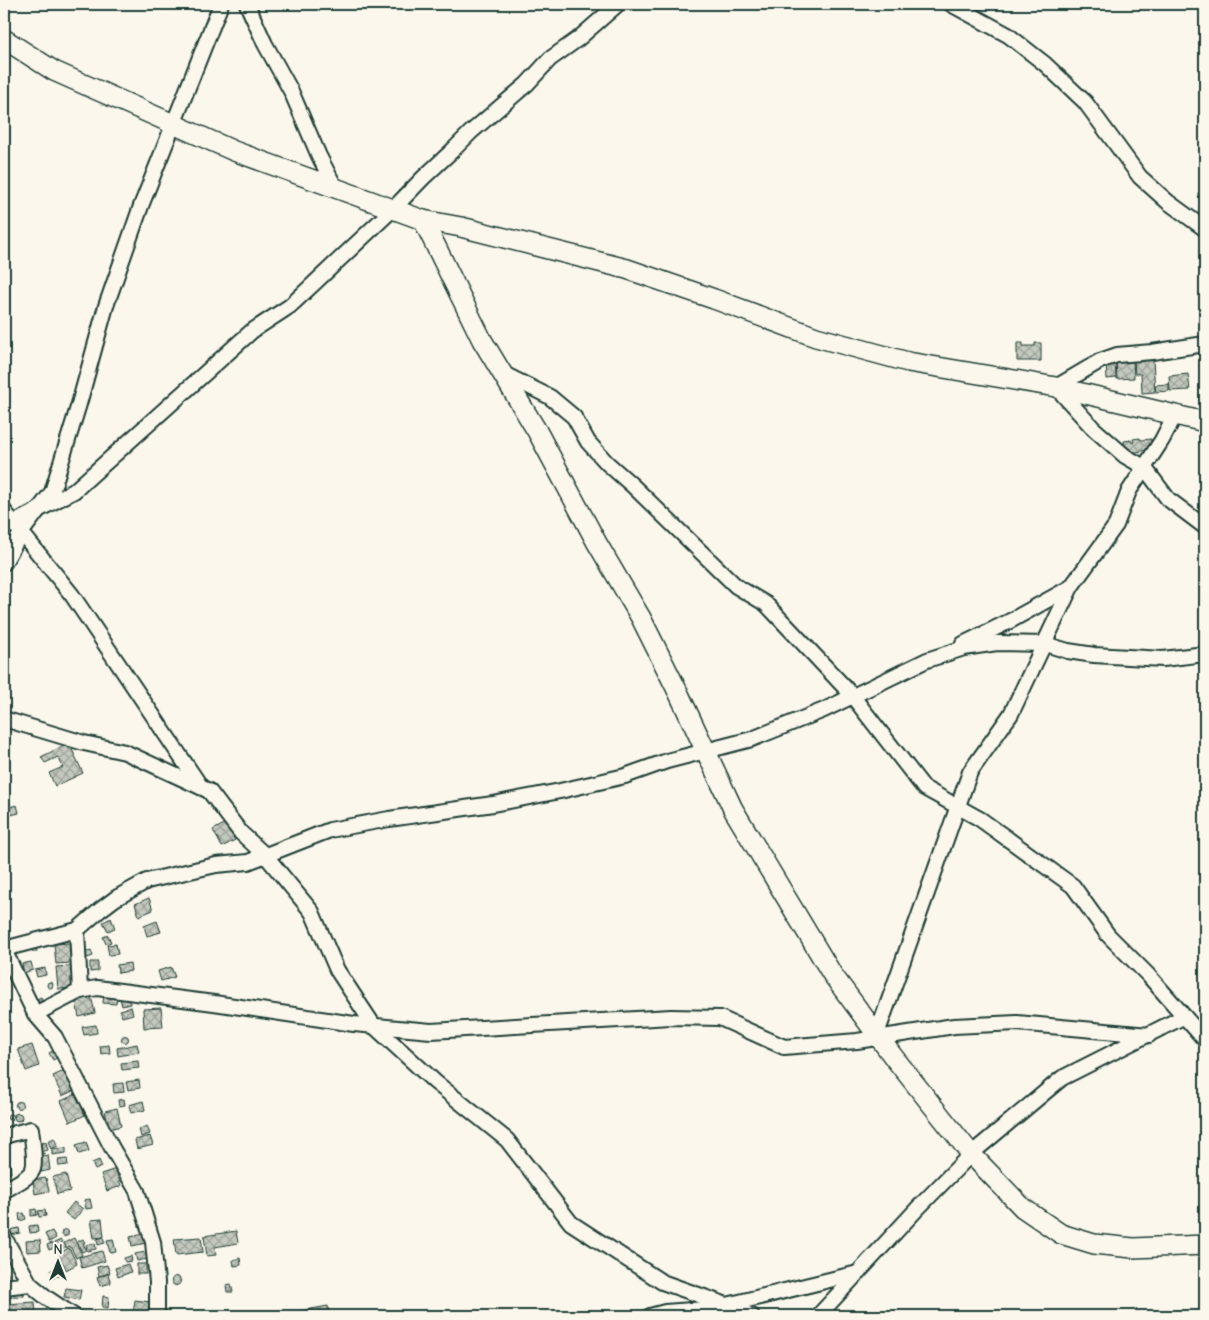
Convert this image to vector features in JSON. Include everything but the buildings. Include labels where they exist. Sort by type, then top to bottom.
[{"type":"street","points":[[39,509],[52,492],[106,306],[140,206],[221,4]]},
{"type":"street","points":[[246,4],[264,44],[291,91],[319,156],[336,189]]},
{"type":"street","points":[[4,563],[13,528],[39,509],[74,491],[252,331],[290,306],[393,210],[471,132],[527,84],[550,59],[578,39],[618,4]]},
{"type":"street","points":[[951,4],[1008,35],[1045,64],[1085,102],[1140,177],[1168,202],[1205,230]]},
{"type":"street","points":[[4,39],[54,71],[234,151],[423,220],[460,227],[627,269],[816,337],[902,360],[1056,387],[1205,422]]},
{"type":"street","points":[[423,220],[482,340],[536,431],[597,543],[641,618],[733,809],[832,974],[878,1035],[971,1154],[1023,1208],[1061,1234],[1094,1244],[1133,1248],[1205,1245]]},
{"type":"street","points":[[1056,387],[1100,361],[1117,355],[1205,344]]},
{"type":"street","points":[[502,373],[550,397],[574,418],[588,442],[607,463],[736,586],[766,604],[852,696],[924,788],[980,819],[1073,886],[1108,935],[1148,975],[1205,1040]]},
{"type":"street","points":[[1056,387],[1093,428],[1125,456],[1144,467],[1168,499],[1205,527]]},
{"type":"street","points":[[878,1035],[970,772],[1011,714],[1071,587],[1116,525],[1129,491],[1176,415]]},
{"type":"street","points":[[4,511],[13,528],[72,596],[200,787]]},
{"type":"street","points":[[157,1316],[154,1242],[141,1202],[55,1037],[35,1014],[4,950],[77,930],[116,898],[147,881],[216,865],[248,862],[330,830],[503,802],[626,776],[667,762],[752,739],[824,710],[936,658],[1012,620],[1071,587]]},
{"type":"street","points":[[936,658],[964,648],[997,643],[1045,644],[1068,651],[1102,656],[1163,659],[1205,654]]},
{"type":"street","points":[[4,719],[84,743],[125,752],[208,790],[241,832],[266,856],[312,912],[338,970],[374,1026],[435,1082],[507,1140],[571,1223],[662,1282],[752,1316]]},
{"type":"street","points":[[77,930],[80,991]]},
{"type":"street","points":[[35,1014],[80,991],[97,988],[374,1026],[431,1031],[671,1017],[720,1018],[784,1046],[954,1026],[1017,1022],[1149,1034]]},
{"type":"street","points":[[818,1316],[971,1154],[1062,1078],[1184,1017]]},
{"type":"street","points":[[4,1136],[31,1129],[33,1149],[33,1169],[28,1176],[4,1191]]},
{"type":"street","points":[[4,1237],[30,1284],[74,1316]]},
{"type":"street","points":[[650,1316],[666,1312],[706,1309],[727,1305],[858,1273]]},
{"type":"street","points":[[4,1287],[30,1284]]}]
